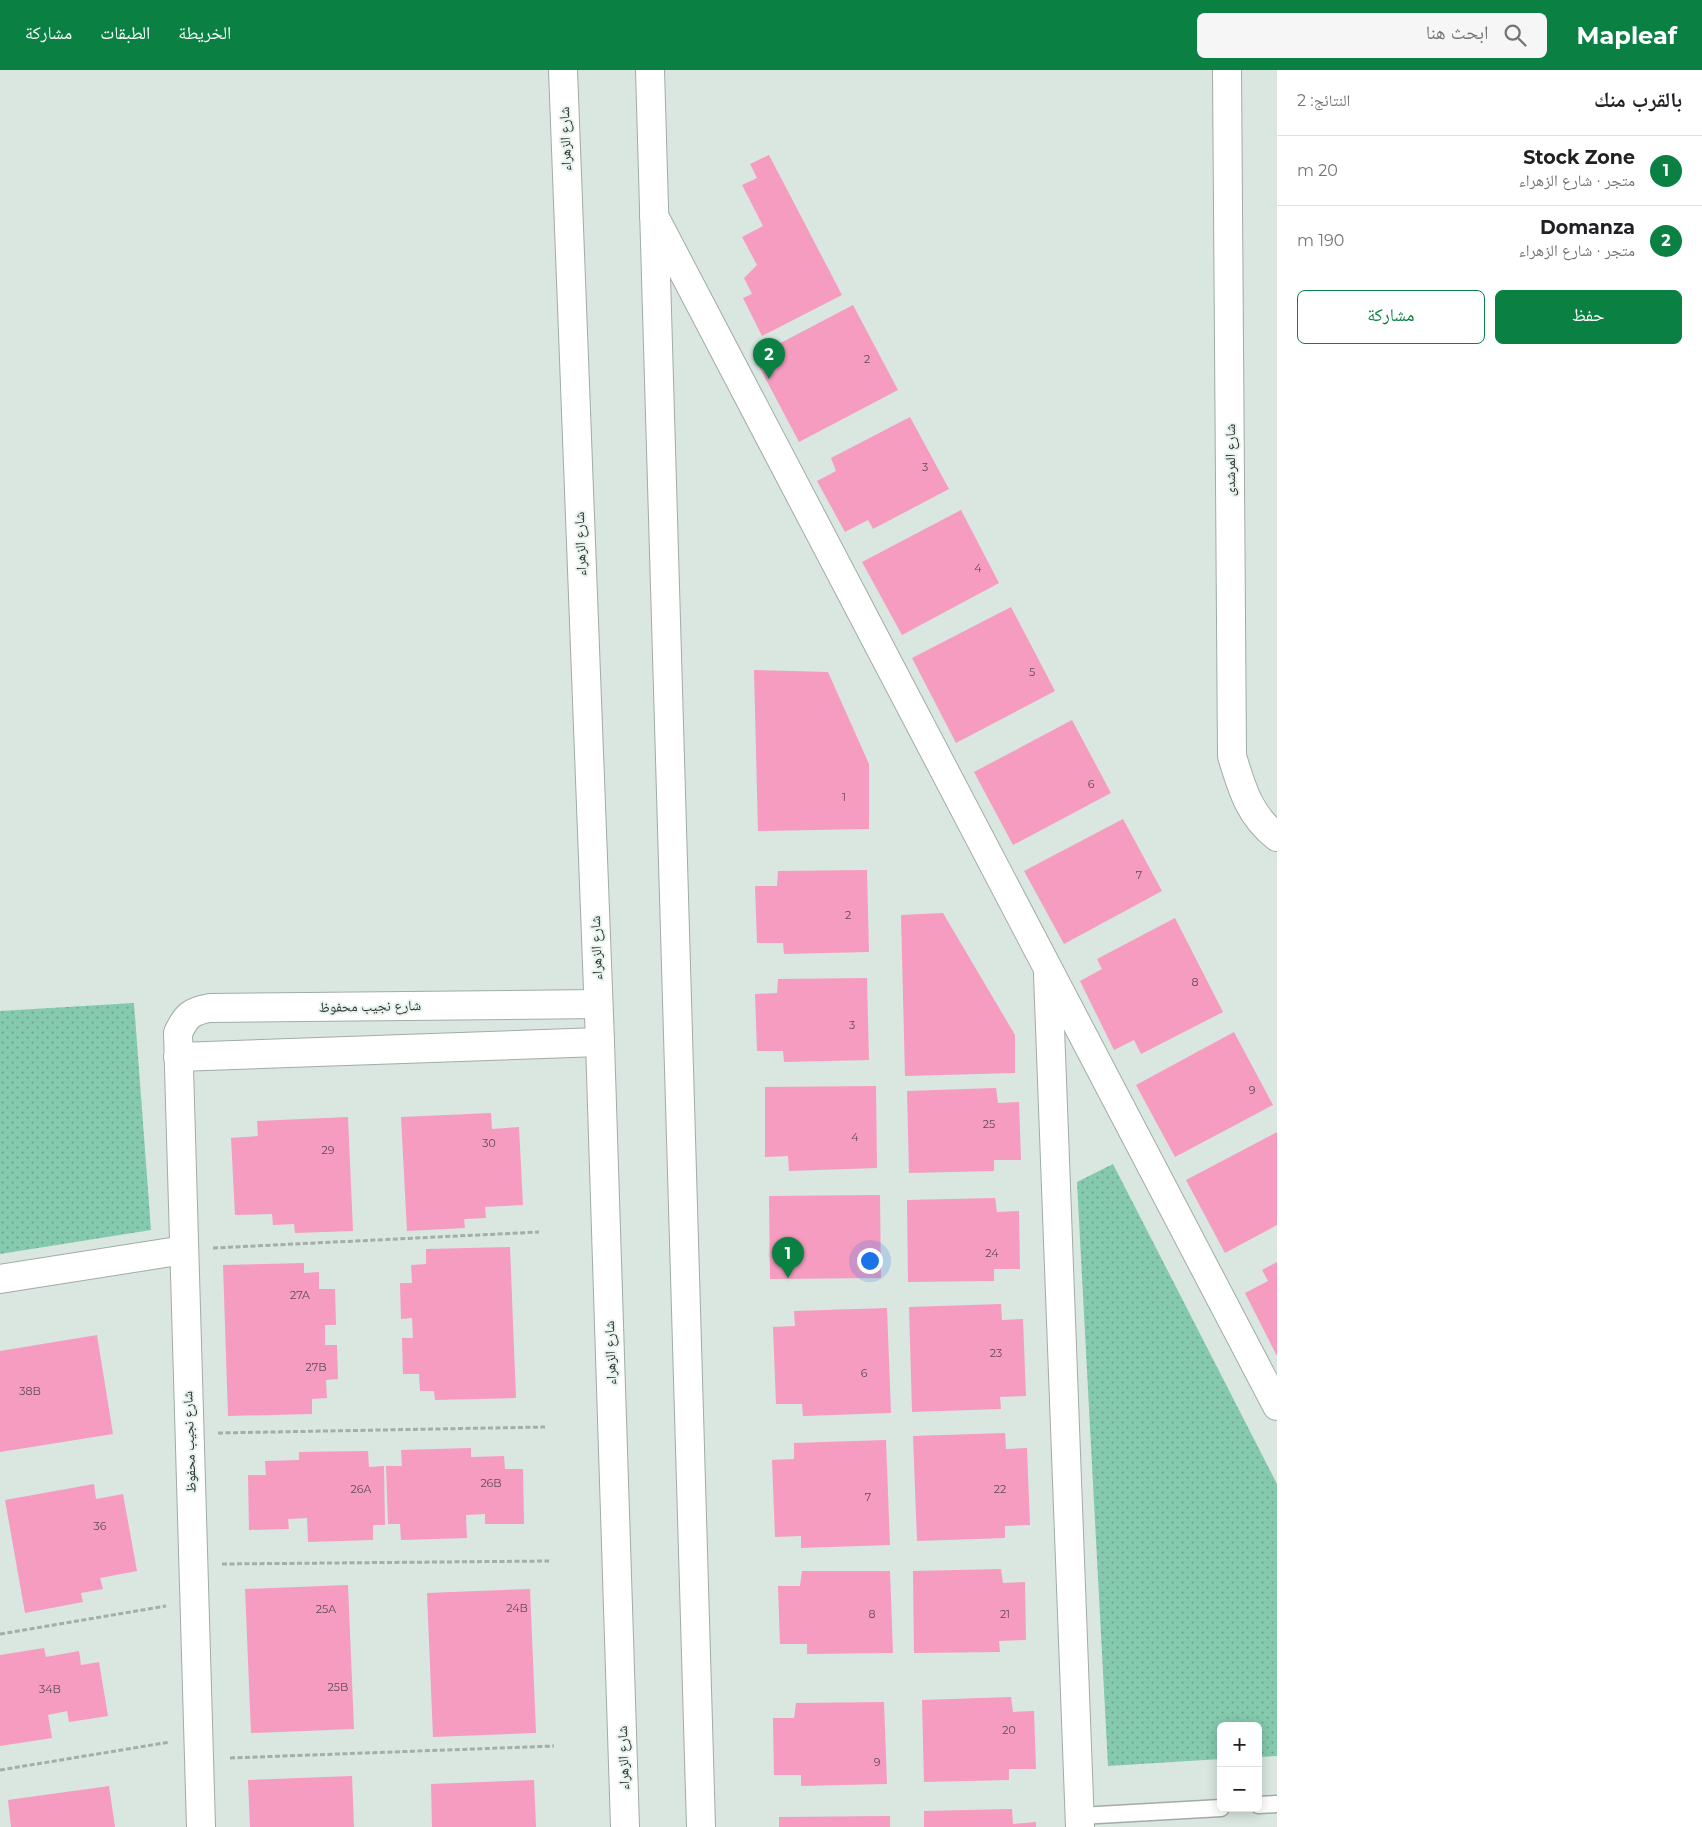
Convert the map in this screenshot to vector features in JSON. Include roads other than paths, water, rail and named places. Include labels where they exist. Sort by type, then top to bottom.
[{"type":"street","name":"شارع الزهراء","points":[[562,70],[600,1042],[625,1827]]},
{"type":"street","points":[[650,70],[701,1827]]},
{"type":"street","name":"شارع المرشدى","points":[[1227,70],[1232,756],[1245,798],[1266,828],[1277,837]]},
{"type":"street","points":[[654,216],[1277,1406]]},
{"type":"street","points":[[1048,968],[1080,1821]]},
{"type":"street","name":"شارع نجيب محفوظ","points":[[201,1827],[178,1057],[178,1033],[184,1020],[196,1010],[210,1008],[598,1004]]},
{"type":"street","points":[[178,1057],[600,1042]]},
{"type":"street","points":[[0,1279],[184,1250]]},
{"type":"lane","points":[[1262,1805],[1277,1804]]},
{"type":"lane","points":[[1080,1821],[1217,1808]]},
{"type":"place","name":"Domanza","points":[[769,379]]},
{"type":"place","name":"Stock Zone","points":[[788,1278]]}]
